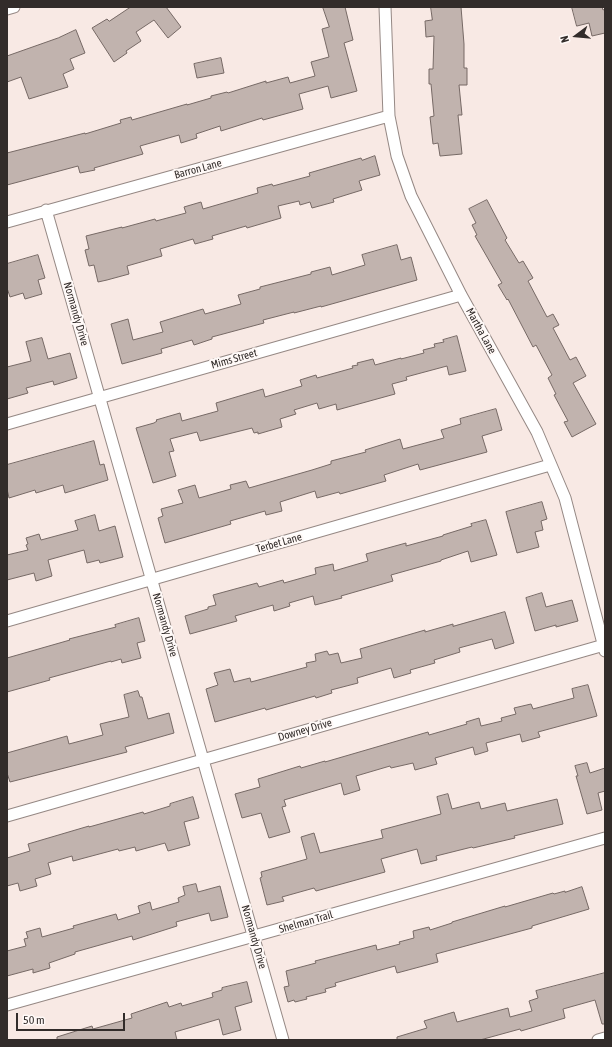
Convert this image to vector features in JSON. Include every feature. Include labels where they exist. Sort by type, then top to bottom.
[{"type":"street","points":[[7,10],[14,7]]},
{"type":"street","name":"Martha Lane","points":[[385,7],[389,116],[397,156],[411,196],[461,295],[537,432],[565,498],[604,648]]},
{"type":"street","name":"Barron Lane","points":[[7,222],[389,116]]},
{"type":"street","name":"Normandy Drive","points":[[46,210],[284,1040]]},
{"type":"street","name":"Mims Street","points":[[7,424],[461,295]]},
{"type":"street","name":"Terbet Lane","points":[[7,621],[550,465]]},
{"type":"street","name":"Downey Drive","points":[[7,816],[604,648]]},
{"type":"street","name":"Shelman Trail","points":[[7,1005],[605,838]]},
{"type":"street","points":[[598,1040],[605,1038]]},
{"type":"building","points":[[131,7],[166,7],[181,27],[168,38],[154,20],[136,32],[141,41],[126,51],[127,53],[114,62],[92,28],[107,19],[109,21]]},
{"type":"building","points":[[323,7],[345,7],[353,40],[344,43],[357,91],[331,98],[328,86],[299,94],[303,109],[263,120],[262,118],[221,131],[220,126],[196,134],[197,138],[181,143],[179,135],[140,146],[143,154],[94,168],[95,170],[80,173],[78,166],[7,185],[7,153],[85,134],[121,123],[120,120],[131,117],[132,120],[266,81],[266,83],[288,77],[290,83],[315,76],[311,62],[329,57],[322,29],[329,27]]},
{"type":"building","points":[[431,7],[461,7],[464,68],[467,68],[467,85],[459,85],[462,115],[458,115],[462,154],[440,156],[438,143],[433,144],[430,117],[434,116],[431,84],[429,84],[429,69],[433,69],[434,36],[426,37],[425,21],[432,20]]},
{"type":"building","points":[[572,7],[602,7],[603,10],[605,9],[605,33],[592,36],[589,23],[577,26]]},
{"type":"building","points":[[76,30],[85,53],[70,59],[74,69],[63,74],[68,87],[29,99],[21,77],[7,82],[7,56]]},
{"type":"building","points":[[221,58],[224,73],[197,78],[194,64]]},
{"type":"building","points":[[375,156],[380,175],[359,181],[362,190],[333,199],[334,202],[312,208],[310,202],[300,205],[299,201],[278,206],[281,218],[212,236],[213,239],[195,244],[193,239],[160,249],[162,256],[127,266],[129,274],[107,280],[98,282],[94,265],[89,266],[85,250],[89,249],[86,236],[186,213],[184,207],[201,202],[203,209],[258,193],[257,188],[272,184],[273,186],[310,176],[309,173],[361,158],[362,160]]},
{"type":"building","points":[[487,200],[507,238],[505,240],[519,263],[523,261],[533,278],[528,281],[547,317],[553,314],[559,325],[553,328],[570,360],[576,357],[586,376],[573,383],[596,424],[572,437],[564,422],[568,421],[554,395],[556,394],[548,378],[552,375],[536,345],[533,347],[508,299],[507,300],[498,285],[502,283],[475,236],[477,235],[472,225],[476,223],[469,209]]},
{"type":"building","points":[[397,245],[401,260],[411,257],[417,280],[321,307],[263,320],[264,323],[212,337],[212,339],[194,345],[192,340],[161,349],[162,353],[122,364],[111,324],[128,319],[133,340],[163,332],[160,322],[203,309],[205,314],[241,304],[238,295],[260,289],[260,287],[311,274],[311,272],[330,267],[332,275],[365,265],[362,255]]},
{"type":"building","points":[[38,255],[45,278],[38,280],[42,294],[25,299],[23,293],[10,297],[7,288],[7,264]]},
{"type":"building","points":[[457,336],[466,371],[449,375],[447,366],[406,377],[407,380],[392,384],[395,394],[337,410],[336,404],[319,409],[317,403],[294,410],[296,414],[280,419],[282,427],[258,434],[258,432],[254,433],[252,428],[200,441],[197,432],[170,439],[174,451],[169,452],[176,476],[153,483],[136,428],[180,413],[182,421],[218,411],[216,403],[263,389],[265,397],[302,386],[300,380],[316,375],[317,378],[353,368],[352,366],[358,365],[357,363],[373,359],[375,365],[424,353],[423,350],[435,347],[434,344],[444,342],[443,340]]},
{"type":"building","points":[[42,338],[48,359],[70,353],[77,378],[54,385],[53,381],[26,388],[28,393],[7,399],[7,367],[31,361],[26,342]]},
{"type":"building","points":[[496,409],[502,430],[482,436],[487,452],[420,470],[418,464],[384,475],[386,481],[340,494],[339,492],[317,498],[315,491],[280,502],[282,511],[266,515],[265,511],[230,521],[231,524],[165,543],[158,518],[163,516],[161,509],[183,503],[178,490],[195,485],[199,498],[231,489],[230,485],[246,481],[249,488],[312,470],[331,464],[331,461],[366,452],[365,450],[400,439],[403,449],[444,438],[441,430],[461,424],[460,419]]},
{"type":"building","points":[[94,441],[100,465],[104,464],[108,480],[65,493],[63,485],[36,493],[35,490],[9,498],[7,489],[7,465]]},
{"type":"building","points":[[542,502],[547,519],[541,521],[543,530],[535,532],[539,547],[517,553],[506,512]]},
{"type":"building","points":[[95,515],[99,531],[115,526],[123,557],[100,563],[99,560],[87,563],[84,550],[48,560],[52,576],[36,581],[34,573],[7,580],[7,555],[28,550],[26,538],[39,534],[41,540],[78,530],[75,521]]},
{"type":"building","points":[[486,520],[497,555],[471,562],[468,551],[441,561],[391,575],[393,581],[341,596],[342,598],[315,605],[313,596],[289,603],[290,606],[274,611],[273,605],[235,616],[237,621],[190,634],[185,616],[216,605],[213,595],[257,583],[259,587],[283,580],[284,583],[316,574],[315,568],[333,564],[334,571],[368,561],[366,554],[406,543],[406,546],[443,536],[472,526],[471,524]]},
{"type":"building","points":[[542,593],[546,607],[572,600],[578,621],[535,631],[526,598]]},
{"type":"building","points":[[505,612],[514,643],[495,649],[492,639],[459,648],[460,652],[434,660],[435,663],[410,670],[411,673],[394,678],[391,668],[357,678],[358,683],[331,690],[332,693],[316,698],[315,696],[266,710],[265,708],[215,722],[206,689],[218,685],[214,673],[230,669],[234,682],[250,678],[251,682],[307,667],[306,663],[316,661],[315,654],[327,651],[329,655],[338,653],[341,663],[362,658],[360,649],[425,630],[425,632],[453,624],[453,626]]},
{"type":"building","points":[[139,618],[145,641],[137,643],[141,658],[122,663],[121,659],[111,661],[49,678],[50,680],[7,692],[7,658],[70,640],[69,639],[116,627],[115,625]]},
{"type":"building","points":[[588,685],[597,716],[538,732],[540,737],[522,742],[520,734],[486,743],[488,751],[475,755],[473,747],[435,758],[437,764],[415,770],[413,763],[391,768],[390,766],[356,776],[360,790],[344,795],[341,783],[284,800],[286,806],[282,807],[290,832],[269,838],[261,813],[242,818],[235,794],[260,787],[258,779],[300,766],[301,768],[325,762],[428,732],[429,735],[467,724],[466,722],[479,718],[481,726],[502,721],[501,718],[516,714],[514,708],[531,704],[533,709],[574,698],[572,689]]},
{"type":"building","points":[[138,691],[140,697],[142,697],[148,719],[169,713],[174,733],[125,747],[127,752],[10,782],[7,773],[7,753],[67,736],[69,744],[103,735],[100,724],[129,717],[124,695]]},
{"type":"building","points":[[587,763],[590,773],[605,768],[605,791],[598,793],[602,810],[587,814],[576,776],[578,776],[575,766]]},
{"type":"building","points":[[448,794],[452,809],[479,802],[481,809],[505,803],[507,811],[557,799],[563,824],[514,836],[515,838],[436,856],[437,860],[421,864],[417,849],[381,859],[385,872],[316,891],[314,888],[282,897],[284,901],[267,905],[260,878],[262,877],[261,872],[307,859],[301,837],[314,833],[320,853],[383,838],[381,830],[441,814],[437,797]]},
{"type":"building","points":[[193,797],[199,818],[184,822],[190,845],[168,851],[165,843],[136,851],[135,847],[119,851],[118,849],[73,861],[72,856],[48,863],[51,874],[35,879],[37,886],[20,891],[18,883],[7,886],[7,858],[30,851],[28,844],[143,812],[144,814]]},
{"type":"building","points":[[196,884],[198,892],[220,886],[228,917],[211,921],[209,913],[176,922],[177,926],[133,940],[132,936],[75,952],[75,954],[49,963],[50,968],[33,973],[33,969],[7,976],[7,951],[26,946],[24,939],[28,938],[26,932],[40,928],[42,937],[74,928],[73,926],[116,914],[118,920],[140,913],[138,906],[150,902],[152,910],[179,902],[178,898],[185,895],[183,887]]},
{"type":"building","points":[[582,887],[589,909],[532,926],[532,928],[436,954],[438,962],[397,973],[395,966],[335,983],[336,986],[325,989],[326,992],[306,997],[307,999],[288,1002],[284,987],[289,986],[286,971],[316,963],[315,961],[376,945],[377,950],[400,944],[399,942],[414,938],[413,931],[429,927],[430,930],[505,906]]},
{"type":"building","points":[[605,973],[605,1024],[602,1024],[595,1000],[563,1009],[565,1018],[521,1031],[520,1029],[480,1040],[397,1040],[397,1037],[427,1028],[424,1021],[454,1012],[457,1022],[508,1008],[510,1017],[532,1011],[529,1001],[538,998],[536,991]]},
{"type":"building","points":[[247,982],[252,1002],[235,1007],[241,1030],[223,1035],[219,1019],[175,1032],[177,1040],[57,1040],[57,1037],[92,1026],[93,1029],[132,1018],[131,1014],[167,1002],[169,1007],[181,1003],[182,1006],[213,997],[212,993],[222,990],[222,988]]}]
